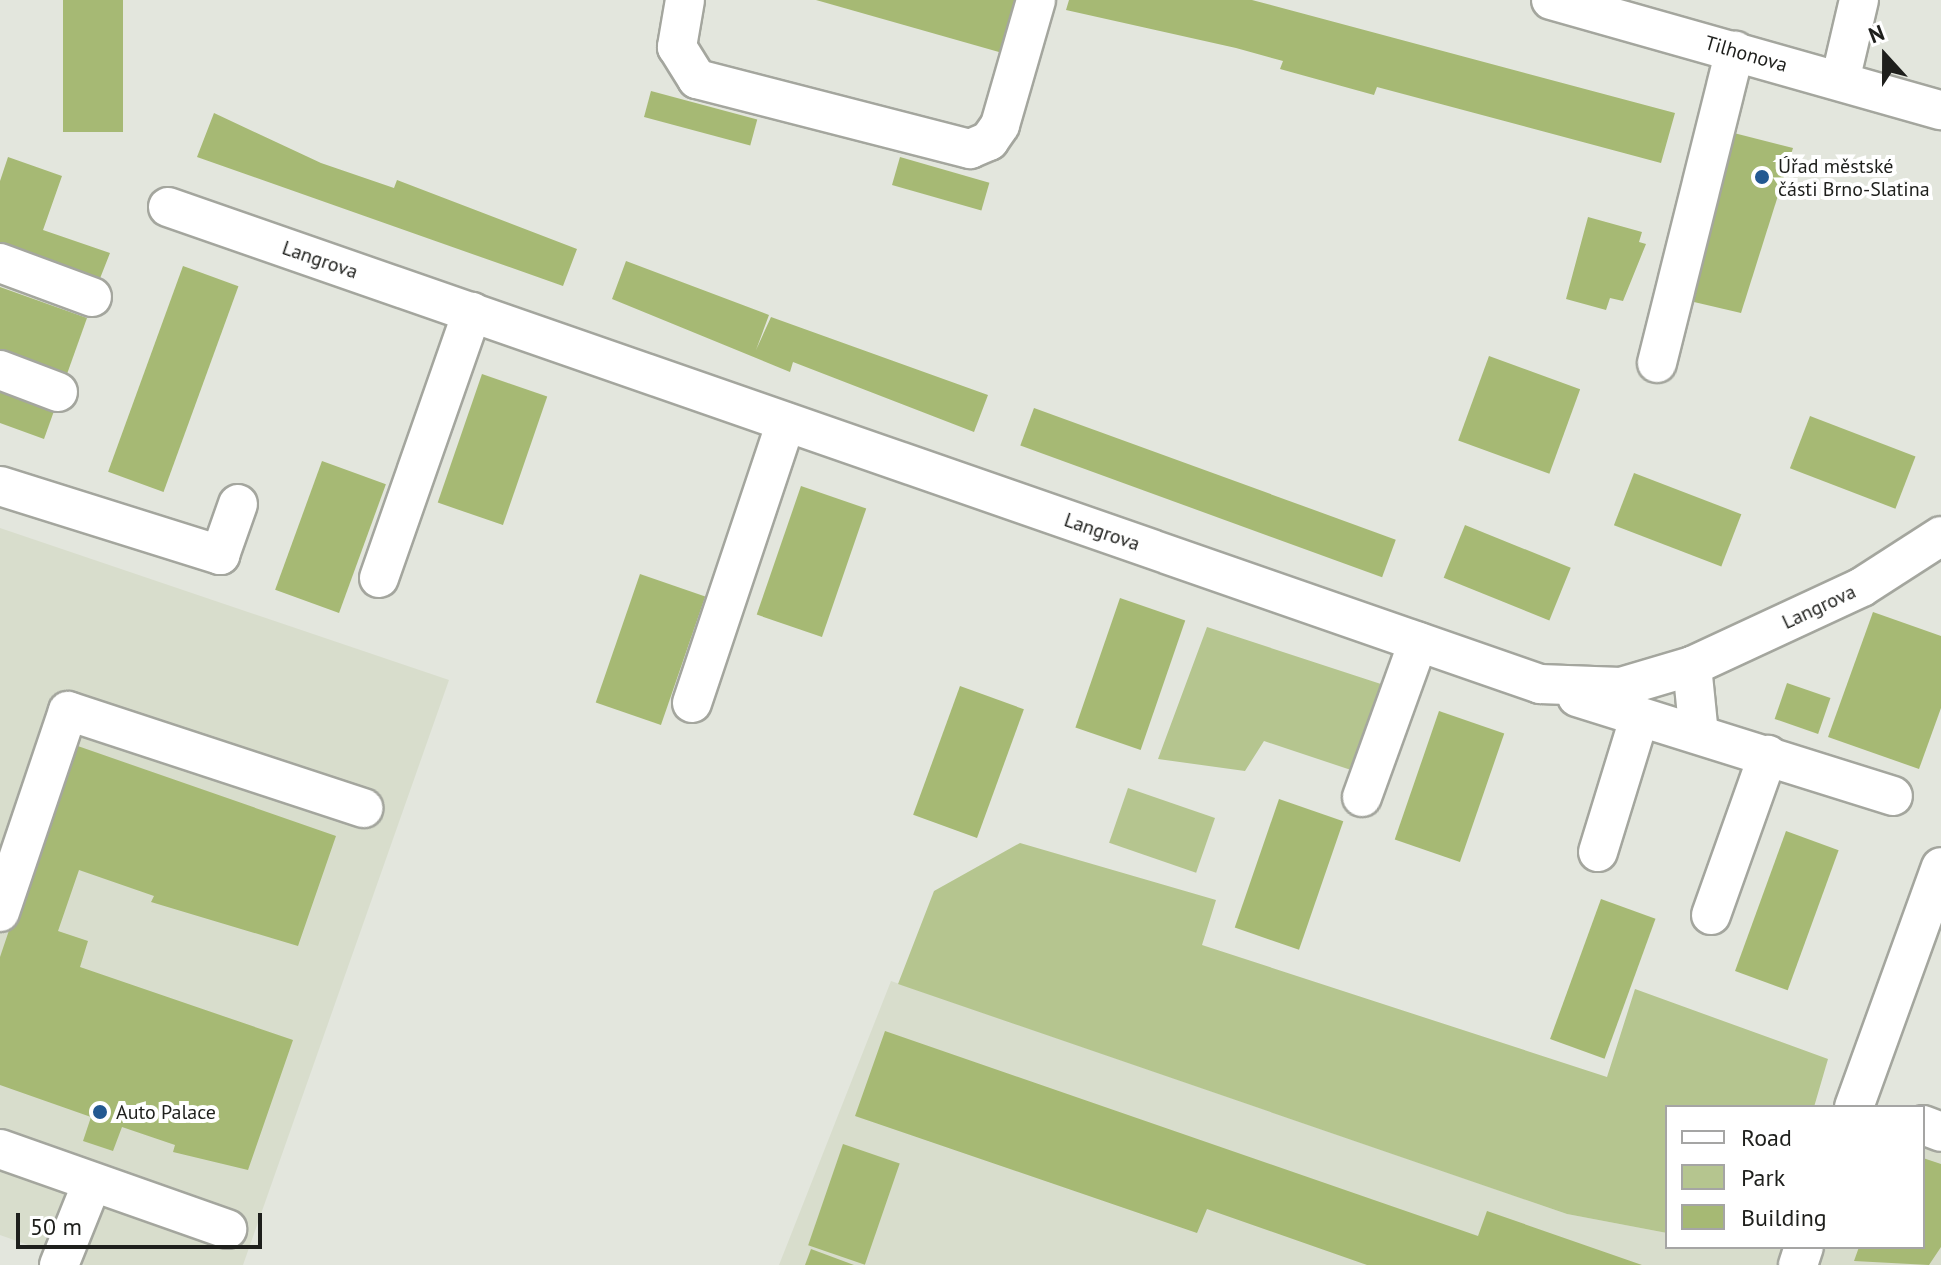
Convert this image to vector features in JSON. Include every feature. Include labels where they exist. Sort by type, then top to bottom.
[{"type":"street","points":[[685,0],[677,47],[697,79],[970,149],[989,141],[1000,125],[1036,0]]},
{"type":"street","name":"Tilhonova","points":[[1551,0],[1667,15],[1735,51],[1941,110]]},
{"type":"street","points":[[1840,81],[1859,0]]},
{"type":"street","points":[[1657,363],[1735,51]]},
{"type":"street","name":"Langrova","points":[[168,207],[1639,719],[1768,755],[1893,796]]},
{"type":"street","points":[[0,263],[92,297]]},
{"type":"street","points":[[379,578],[472,312]]},
{"type":"street","points":[[0,370],[58,392]]},
{"type":"street","points":[[692,703],[786,422]]},
{"type":"street","points":[[0,486],[220,555],[238,504]]},
{"type":"street","name":"Langrova","points":[[1540,684],[1621,687],[1692,666],[1862,587],[1941,536]]},
{"type":"street","points":[[1362,797],[1418,642]]},
{"type":"street","points":[[1692,666],[1699,735]]},
{"type":"street","points":[[0,912],[11,844],[68,711],[363,808]]},
{"type":"street","points":[[1598,852],[1639,719]]},
{"type":"street","points":[[1711,915],[1768,755]]},
{"type":"street","points":[[1860,1105],[1941,867]]},
{"type":"street","points":[[0,1149],[227,1229]]},
{"type":"street","points":[[59,1265],[92,1183]]},
{"type":"shaded area","points":[[0,528],[449,680],[243,1265],[85,1265],[0,1235]]},
{"type":"shaded area","points":[[891,981],[1567,1214],[1665,1233],[1665,1249],[1925,1249],[1925,1146],[1941,1151],[1941,1265],[779,1265]]},
{"type":"green space","points":[[1207,627],[1387,686],[1357,772],[1264,741],[1245,771],[1158,759]]},
{"type":"green space","points":[[1128,788],[1215,818],[1196,873],[1109,843]]},
{"type":"green space","points":[[1020,843],[1216,900],[1202,945],[1607,1077],[1635,989],[1828,1059],[1815,1105],[1665,1105],[1665,1233],[1567,1214],[898,984],[934,891]]},
{"type":"building","points":[[63,0],[123,0],[123,132],[63,132]]},
{"type":"building","points":[[816,0],[1021,0],[1006,54]]},
{"type":"building","points":[[1069,0],[1252,0],[1675,113],[1661,163],[1377,87],[1374,95],[1280,69],[1283,61],[1236,48],[1066,10]]},
{"type":"building","points":[[651,91],[757,119],[750,146],[644,117]]},
{"type":"building","points":[[214,113],[321,163],[394,188],[397,180],[577,249],[563,286],[197,157]]},
{"type":"building","points":[[1730,132],[1793,148],[1741,313],[1694,302]]},
{"type":"building","points":[[8,157],[62,176],[43,230],[110,253],[99,281],[0,246],[0,181]]},
{"type":"building","points":[[900,157],[989,183],[981,211],[892,185]]},
{"type":"building","points":[[1588,217],[1642,232],[1639,242],[1646,244],[1623,301],[1610,298],[1606,310],[1566,299]]},
{"type":"building","points":[[626,261],[769,315],[756,350],[771,317],[988,395],[974,432],[793,362],[790,372],[612,299]]},
{"type":"building","points":[[183,266],[238,286],[164,492],[108,472]]},
{"type":"building","points":[[0,287],[87,318],[67,374],[0,351]]},
{"type":"building","points":[[1489,356],[1580,389],[1549,474],[1458,441]]},
{"type":"building","points":[[482,374],[547,396],[503,525],[438,503]]},
{"type":"building","points":[[0,392],[54,411],[44,439],[0,423]]},
{"type":"building","points":[[1034,408],[1396,540],[1382,577],[1020,446]]},
{"type":"building","points":[[1810,416],[1915,456],[1895,509],[1790,468]]},
{"type":"building","points":[[322,461],[386,484],[339,613],[275,590]]},
{"type":"building","points":[[1634,473],[1741,514],[1721,566],[1614,525]]},
{"type":"building","points":[[801,486],[866,508],[822,637],[757,615]]},
{"type":"building","points":[[1465,525],[1571,568],[1549,621],[1444,578]]},
{"type":"building","points":[[640,574],[705,596],[661,725],[596,703]]},
{"type":"building","points":[[1120,598],[1185,620],[1141,750],[1075,728]]},
{"type":"building","points":[[1873,612],[1941,636],[1941,708],[1919,769],[1828,737]]},
{"type":"building","points":[[1787,683],[1830,698],[1818,734],[1775,719]]},
{"type":"building","points":[[960,686],[1024,709],[977,838],[913,815]]},
{"type":"building","points":[[1439,711],[1504,733],[1460,862],[1395,840]]},
{"type":"building","points":[[72,744],[336,836],[298,946],[151,902],[154,896],[79,870],[58,931],[88,941],[80,967],[293,1040],[248,1170],[173,1152],[175,1145],[122,1127],[113,1151],[83,1141],[91,1117],[0,1085],[0,957]]},
{"type":"building","points":[[1279,799],[1343,821],[1299,950],[1235,928]]},
{"type":"building","points":[[1786,831],[1839,850],[1788,990],[1735,971]]},
{"type":"building","points":[[1601,899],[1656,919],[1605,1059],[1550,1039]]},
{"type":"building","points":[[885,1031],[1478,1236],[1487,1211],[1642,1265],[1367,1265],[1207,1209],[1197,1233],[855,1116]]},
{"type":"building","points":[[843,1144],[900,1164],[865,1265],[808,1245]]},
{"type":"building","points":[[1925,1159],[1941,1164],[1941,1247],[1929,1265],[1854,1261],[1858,1249],[1925,1249]]},
{"type":"building","points":[[811,1249],[854,1265],[805,1265]]},
{"type":"place","name":"Úřad městské části Brno-Slatina","points":[[1762,177]]},
{"type":"place","name":"Auto Palace","points":[[100,1112]]}]
